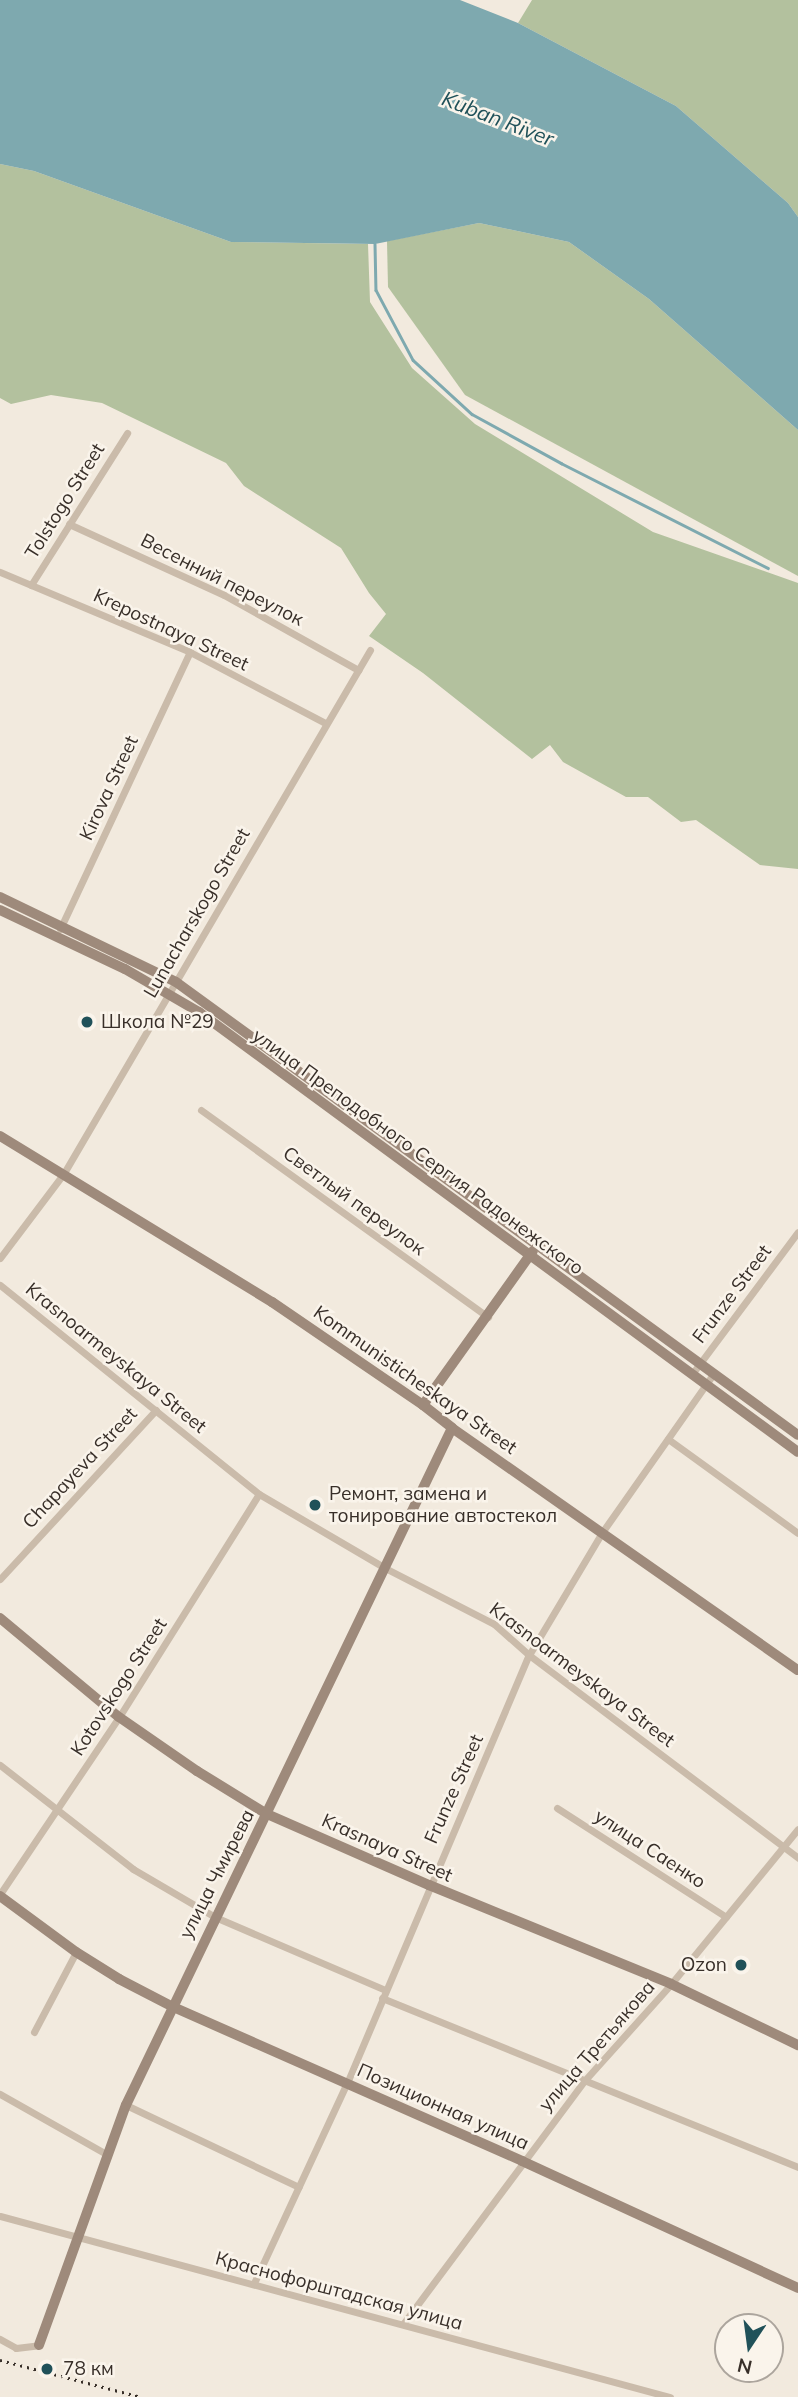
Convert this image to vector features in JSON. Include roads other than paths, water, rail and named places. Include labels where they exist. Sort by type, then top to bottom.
[{"type":"street","name":"Tolstogo Street","points":[[31,585],[127,433]]},
{"type":"street","name":"Весенний переулок","points":[[69,524],[225,595],[358,670]]},
{"type":"street","name":"Krepostnaya Street","points":[[0,572],[190,652],[325,723]]},
{"type":"street","name":"Lunacharskogo Street","points":[[0,1258],[64,1173],[370,650]]},
{"type":"street","name":"Kirova Street","points":[[57,936],[190,652]]},
{"type":"street","name":"улица Преподобного Сергия Радонежского","points":[[0,897],[176,982],[798,1435]]},
{"type":"street","name":"улица Преподобного Сергия Радонежского","points":[[0,911],[125,968],[169,994],[798,1452]]},
{"type":"street","name":"Светлый переулок","points":[[201,1110],[488,1317]]},
{"type":"street","name":"Kommunisticheskaya Street","points":[[0,1136],[272,1302],[423,1405],[452,1429],[603,1531],[798,1670]]},
{"type":"street","name":"Frunze Street","points":[[692,1374],[798,1232]]},
{"type":"street","points":[[423,1405],[537,1245]]},
{"type":"street","name":"Krasnoarmeyskaya Street","points":[[0,1285],[259,1494],[385,1568],[494,1624],[529,1655],[798,1858]]},
{"type":"street","name":"Frunze Street","points":[[254,2283],[346,2083],[529,1655],[603,1531],[713,1373]]},
{"type":"street","name":"Chapayeva Street","points":[[0,1579],[156,1410]]},
{"type":"street","name":"улица Чмирева","points":[[38,2345],[126,2105],[171,2006],[267,1814],[452,1429]]},
{"type":"street","points":[[668,1439],[798,1533]]},
{"type":"street","name":"Kotovskogo Street","points":[[0,1895],[119,1717],[259,1494]]},
{"type":"street","name":"Krasnaya Street","points":[[0,1618],[119,1717],[197,1771],[267,1814],[429,1885],[671,1984],[798,2045]]},
{"type":"street","points":[[0,1765],[133,1869],[215,1917],[383,1994],[585,2080],[798,2166]]},
{"type":"street","name":"улица Саенко","points":[[557,1808],[726,1917]]},
{"type":"street","name":"улица Третьякова","points":[[403,2324],[585,2080],[671,1984],[798,1829]]},
{"type":"street","name":"Позиционная улица","points":[[0,1895],[76,1952],[119,1979],[171,2006],[522,2161],[798,2288]]},
{"type":"street","points":[[34,2032],[76,1952]]},
{"type":"street","points":[[0,2094],[106,2154]]},
{"type":"street","points":[[126,2105],[299,2187]]},
{"type":"street","name":"Краснофорштадская улица","points":[[0,2216],[670,2397]]},
{"type":"street","points":[[0,2339],[16,2348],[38,2345]]},
{"type":"water","name":"Kuban River","points":[[0,0],[460,0],[518,23],[676,106],[788,203],[798,217],[798,430],[649,299],[569,242],[479,223],[375,244],[231,242],[34,171],[0,164]]},
{"type":"waterway","points":[[375,244],[376,290],[413,360],[472,414],[561,463],[768,568]]},
{"type":"railway","points":[[0,2360],[141,2397]]},
{"type":"place","name":"Школа №29","points":[[87,1022]]},
{"type":"place","name":"Ремонт, замена и тонирование автостекол","points":[[315,1505]]},
{"type":"place","name":"Ozon","points":[[741,1965]]},
{"type":"place","name":"78 км","points":[[47,2369]]}]
